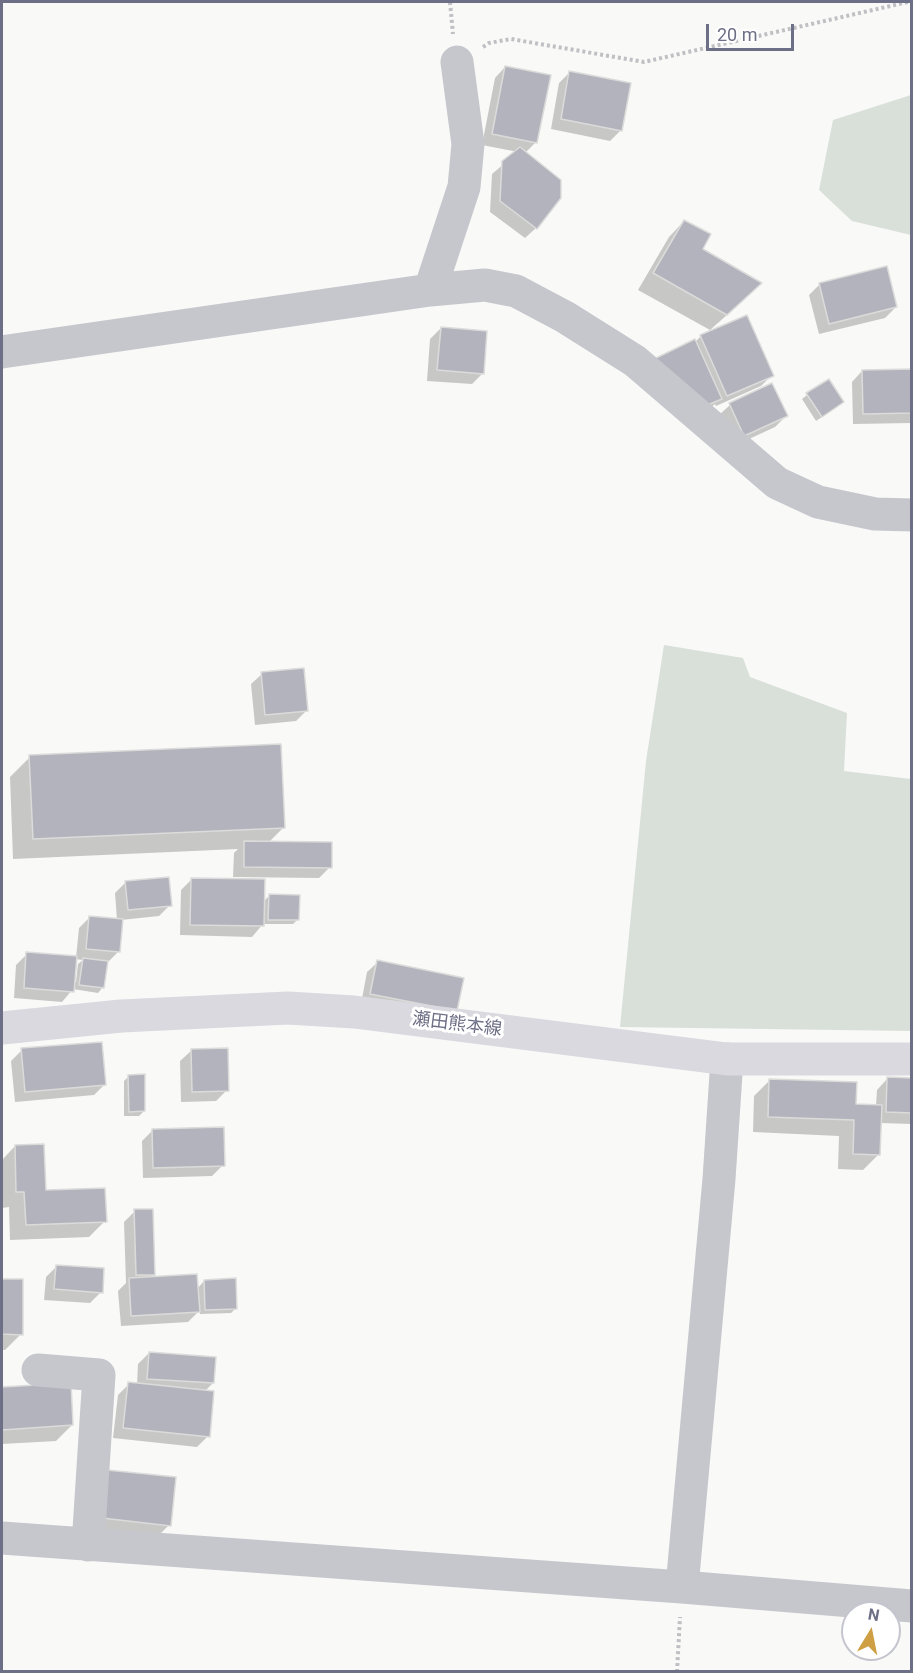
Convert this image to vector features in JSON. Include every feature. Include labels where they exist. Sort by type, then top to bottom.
[{"type":"main road","name":"瀬田熊本線","points":[[2,1028],[121,1016],[299,1009],[354,1012],[727,1059],[912,1059]]},
{"type":"street","points":[[430,290],[464,187],[468,144],[457,62]]},
{"type":"street","points":[[2,352],[430,290],[485,285],[516,291],[565,317],[636,361],[777,483],[818,502],[875,514],[912,515]]},
{"type":"street","points":[[682,1587],[719,1179],[727,1059]]},
{"type":"street","points":[[38,1371],[99,1375],[87,1545]]},
{"type":"street","points":[[2,1538],[682,1587],[912,1606]]},
{"type":"path","points":[[457,62],[489,43],[511,39],[644,62],[908,2]]},
{"type":"path","points":[[677,1671],[682,1587]]},
{"type":"shaded area","points":[[912,95],[911,235],[852,221],[819,190],[833,120]]},
{"type":"shaded area","points":[[664,645],[743,658],[750,677],[847,713],[844,771],[911,779],[911,1031],[620,1027],[646,761]]},
{"type":"building","points":[[505,66],[551,75],[537,143],[492,134]]},
{"type":"building","points":[[569,71],[631,83],[622,131],[561,119]]},
{"type":"building","points":[[520,147],[561,180],[561,198],[537,229],[500,201],[502,161]]},
{"type":"building","points":[[684,220],[711,234],[703,249],[762,283],[727,315],[653,273]]},
{"type":"building","points":[[887,266],[897,307],[829,324],[819,283]]},
{"type":"building","points":[[747,315],[774,376],[727,396],[700,335]]},
{"type":"building","points":[[441,327],[487,331],[484,374],[437,370]]},
{"type":"building","points":[[695,339],[722,399],[705,406],[652,360]]},
{"type":"building","points":[[912,369],[912,413],[863,414],[862,370]]},
{"type":"building","points":[[829,379],[844,402],[822,417],[806,393]]},
{"type":"building","points":[[772,383],[788,416],[744,436],[729,403]]},
{"type":"building","points":[[304,668],[308,711],[265,715],[261,672]]},
{"type":"building","points":[[281,744],[285,828],[33,839],[29,755]]},
{"type":"building","points":[[244,841],[332,842],[332,868],[244,867]]},
{"type":"building","points":[[169,877],[172,906],[128,910],[125,881]]},
{"type":"building","points":[[191,878],[265,879],[264,926],[190,925]]},
{"type":"building","points":[[269,894],[300,895],[299,920],[268,920]]},
{"type":"building","points":[[89,916],[123,919],[120,952],[86,949]]},
{"type":"building","points":[[26,952],[77,956],[74,992],[24,988]]},
{"type":"building","points":[[83,958],[108,961],[104,988],[79,985]]},
{"type":"building","points":[[377,960],[464,978],[457,1011],[370,994]]},
{"type":"building","points":[[102,1042],[106,1085],[25,1092],[21,1048]]},
{"type":"building","points":[[228,1048],[229,1091],[192,1092],[191,1049]]},
{"type":"building","points":[[145,1074],[145,1111],[129,1112],[128,1075]]},
{"type":"building","points":[[887,1077],[912,1078],[912,1113],[886,1112]]},
{"type":"building","points":[[769,1079],[857,1082],[856,1104],[882,1105],[880,1155],[853,1154],[854,1120],[768,1117]]},
{"type":"building","points":[[224,1127],[225,1166],[153,1168],[152,1129]]},
{"type":"building","points":[[44,1144],[46,1190],[105,1188],[107,1222],[26,1225],[24,1192],[16,1192],[15,1145]]},
{"type":"building","points":[[134,1209],[153,1209],[155,1275],[136,1275]]},
{"type":"building","points":[[56,1265],[104,1268],[103,1293],[54,1289]]},
{"type":"building","points":[[197,1274],[200,1312],[131,1316],[129,1278]]},
{"type":"building","points":[[236,1278],[237,1309],[205,1310],[204,1280]]},
{"type":"building","points":[[2,1279],[23,1279],[23,1335],[2,1334]]},
{"type":"building","points":[[149,1352],[216,1357],[214,1383],[147,1379]]},
{"type":"building","points":[[128,1382],[214,1391],[210,1437],[123,1428]]},
{"type":"building","points":[[71,1383],[73,1425],[2,1430],[2,1387]]},
{"type":"building","points":[[107,1470],[176,1477],[171,1526],[102,1518]]}]
